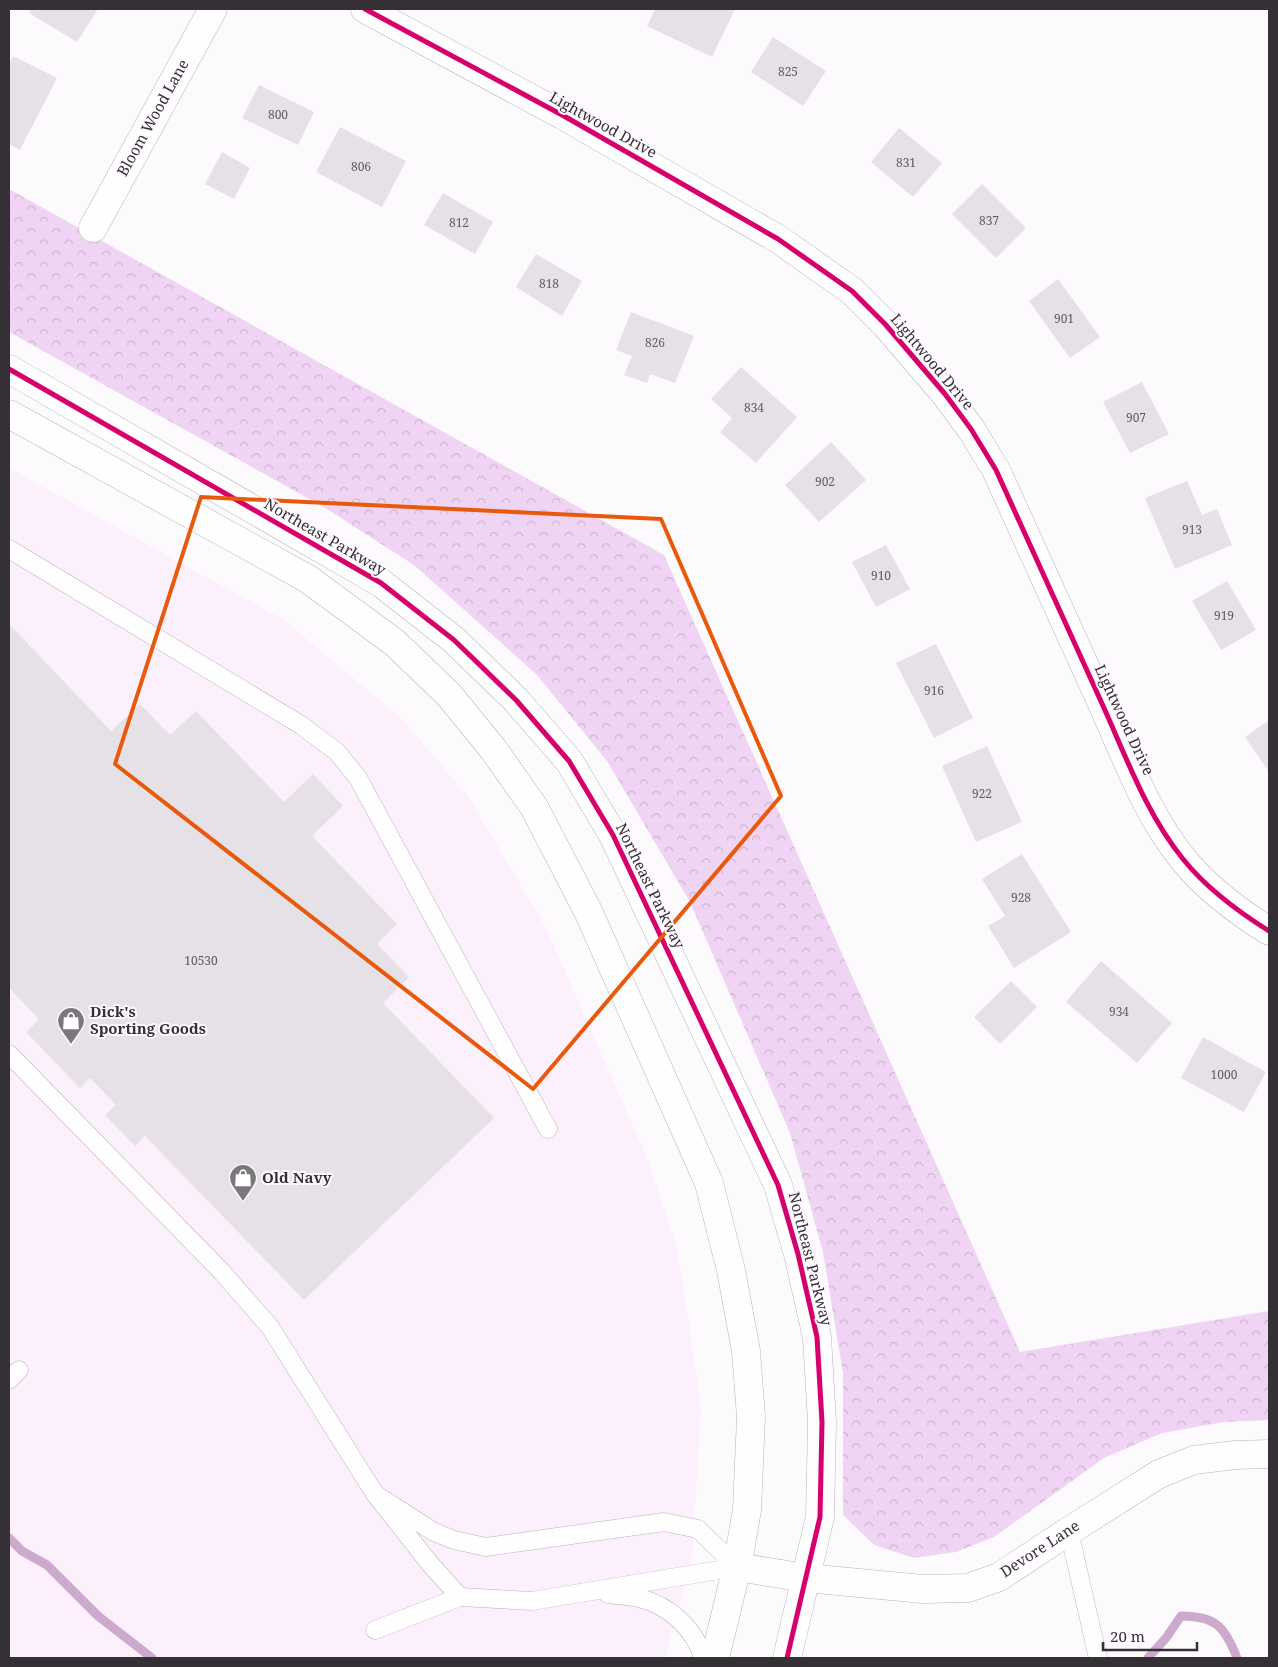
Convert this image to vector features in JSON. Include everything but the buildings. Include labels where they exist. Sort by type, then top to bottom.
[{"type":"street","name":"Bloom Wood Lane","points":[[93,228],[213,9]]},
{"type":"street","name":"Lightwood Drive","points":[[365,9],[564,116],[778,238],[852,291],[886,324],[945,394],[971,430],[996,470],[1133,772],[1159,825],[1183,859],[1213,892],[1269,931]]},
{"type":"street","name":"Northeast Parkway","points":[[9,369],[381,583],[461,647],[516,700],[569,761],[612,835],[778,1186],[798,1254],[818,1336],[822,1422],[820,1517],[787,1658]]},
{"type":"street","points":[[9,414],[308,578],[395,643],[449,696],[493,749],[534,807],[588,911],[709,1183],[731,1270],[746,1351],[751,1426],[747,1510],[737,1567],[715,1658]]},
{"type":"street","name":"Devore Lane","points":[[737,1567],[806,1578],[923,1589],[968,1588],[998,1577],[1159,1474],[1194,1460],[1235,1454],[1269,1454]]},
{"type":"lane","points":[[9,550],[301,726],[337,752],[358,778],[548,1128]]},
{"type":"lane","points":[[9,1054],[222,1272],[270,1327],[375,1494],[431,1565],[460,1597]]},
{"type":"lane","points":[[375,1494],[434,1532],[454,1540],[486,1547],[664,1522],[698,1529],[737,1567]]},
{"type":"lane","points":[[1069,1531],[1098,1658]]},
{"type":"lane","points":[[374,1630],[460,1597],[532,1602],[737,1567]]},
{"type":"lane","points":[[590,1592],[640,1598],[663,1607],[688,1628],[703,1658]]},
{"type":"highlighted area","points":[[201,497],[661,519],[781,796],[533,1089],[115,764]]},
{"type":"shaded area","points":[[9,468],[284,620],[401,718],[468,796],[546,928],[645,1153],[678,1252],[701,1407],[692,1563],[665,1658],[9,1658]]},
{"type":"green space","points":[[9,189],[664,555],[1020,1352],[1269,1311],[1269,1420],[1224,1422],[1162,1433],[1104,1458],[994,1537],[956,1552],[914,1558],[874,1545],[843,1515],[843,1373],[823,1252],[790,1133],[690,902],[607,761],[537,675],[414,565],[322,506],[9,332]]},
{"type":"waterway","points":[[9,1538],[22,1551],[47,1565],[98,1616],[152,1658]]},
{"type":"waterway","points":[[1148,1658],[1166,1638],[1181,1616],[1203,1618],[1218,1625],[1228,1638],[1237,1658]]},
{"type":"cycle path","points":[[365,9],[564,116],[778,239],[852,291],[885,324],[945,394],[971,429],[996,470],[1130,767],[1148,805],[1170,842],[1192,870],[1212,890],[1245,916],[1269,931]]},
{"type":"cycle path","points":[[9,369],[381,583],[454,640],[516,700],[569,761],[613,835],[778,1185],[798,1254],[817,1337],[822,1422],[820,1517],[787,1658]]},
{"type":"place","name":"Dick's Sporting Goods","points":[[71,1045]]},
{"type":"place","name":"Old Navy","points":[[243,1202]]}]
